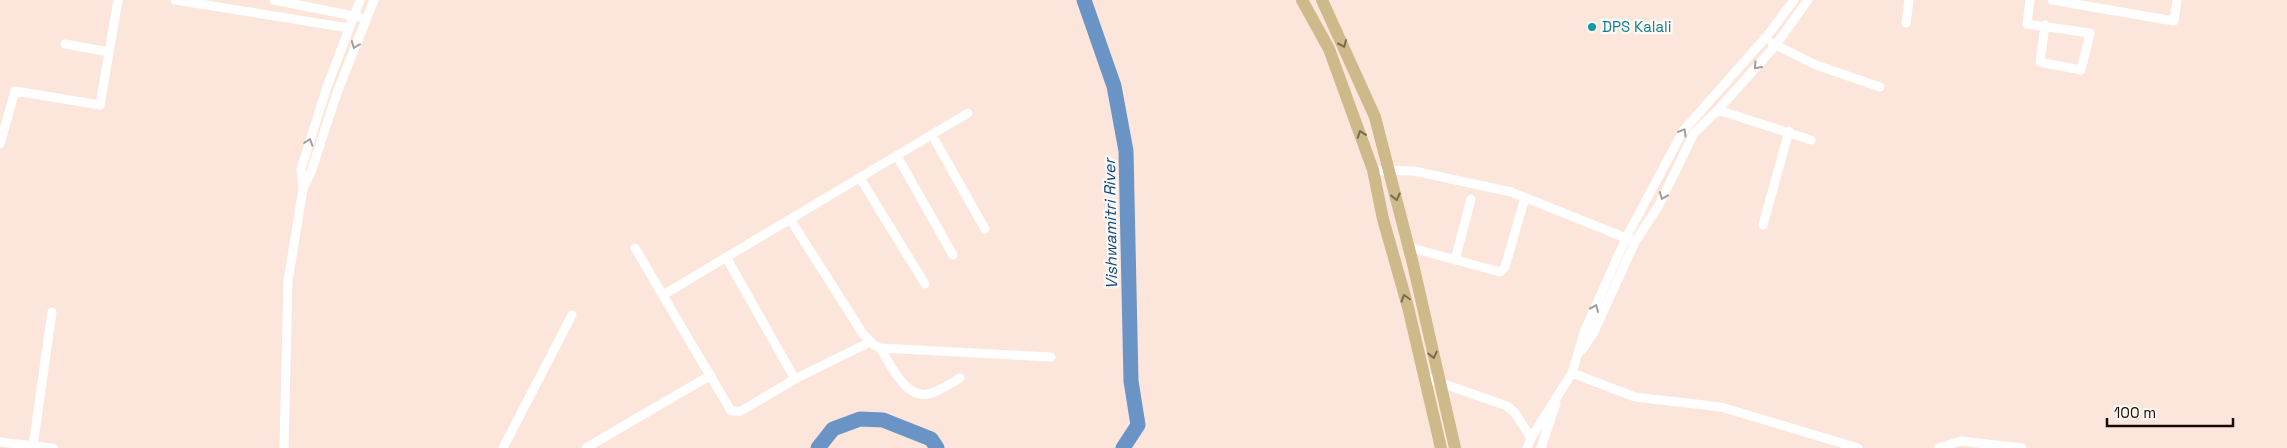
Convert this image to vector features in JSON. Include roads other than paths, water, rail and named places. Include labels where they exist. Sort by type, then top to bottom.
[{"type":"main road","points":[[1302,0],[1329,49],[1373,170],[1383,219],[1408,307],[1441,448]]},
{"type":"main road","points":[[1322,0],[1375,117],[1408,246],[1455,448]]},
{"type":"street","points":[[0,144],[4,114],[15,91],[100,105],[118,0]]},
{"type":"street","points":[[177,0],[348,28]]},
{"type":"street","points":[[274,0],[297,2],[366,19]]},
{"type":"street","points":[[284,448],[288,281],[303,189],[301,169],[348,28],[360,0]]},
{"type":"street","points":[[303,189],[311,172],[326,122],[374,0]]},
{"type":"street","points":[[1527,448],[1531,438],[1572,373],[1585,330],[1626,238],[1688,124],[1767,36],[1794,0]]},
{"type":"street","points":[[1579,354],[1594,332],[1635,242],[1659,205],[1694,133],[1718,110],[1775,46],[1808,0]]},
{"type":"street","points":[[1906,23],[1909,0]]},
{"type":"street","points":[[2030,0],[2027,24],[2045,26],[2090,33],[2081,70],[2040,62],[2045,26]]},
{"type":"street","points":[[2052,0],[2174,21],[2177,0]]},
{"type":"street","points":[[1767,36],[1775,46],[1816,66],[1880,87]]},
{"type":"street","points":[[65,44],[109,52]]},
{"type":"street","points":[[1718,110],[1811,140]]},
{"type":"street","points":[[663,295],[968,113]]},
{"type":"street","points":[[1763,225],[1788,132]]},
{"type":"street","points":[[932,135],[985,229]]},
{"type":"street","points":[[897,156],[953,255]]},
{"type":"street","points":[[1373,170],[1414,171],[1459,179],[1525,198],[1635,242]]},
{"type":"street","points":[[860,178],[925,284]]},
{"type":"street","points":[[1408,246],[1495,272],[1503,271],[1525,198]]},
{"type":"street","points":[[1455,260],[1471,199]]},
{"type":"street","points":[[790,219],[870,342],[880,348],[907,388],[918,393],[928,394],[960,378]]},
{"type":"street","points":[[635,248],[731,410],[741,411],[796,379],[870,342]]},
{"type":"street","points":[[726,257],[796,379]]},
{"type":"street","points":[[33,446],[52,312]]},
{"type":"street","points":[[503,448],[572,315]]},
{"type":"street","points":[[880,348],[1051,357]]},
{"type":"street","points":[[1572,373],[1635,396],[1721,407],[1858,448]]},
{"type":"street","points":[[586,448],[711,375]]},
{"type":"street","points":[[1424,377],[1507,406],[1515,413],[1531,438]]},
{"type":"street","points":[[1541,448],[1560,391]]},
{"type":"street","points":[[1938,448],[1961,441],[2022,448]]},
{"type":"street","points":[[0,442],[15,446],[53,448]]},
{"type":"waterway","name":"Vishwamitri River","points":[[1084,0],[1114,86],[1126,151],[1131,381],[1138,425],[1123,448]]},
{"type":"waterway","name":"Vishwamitri River","points":[[818,448],[833,429],[860,419],[883,420],[931,439],[937,448]]},
{"type":"place","name":"DPS Kalali","points":[[1592,27]]}]
